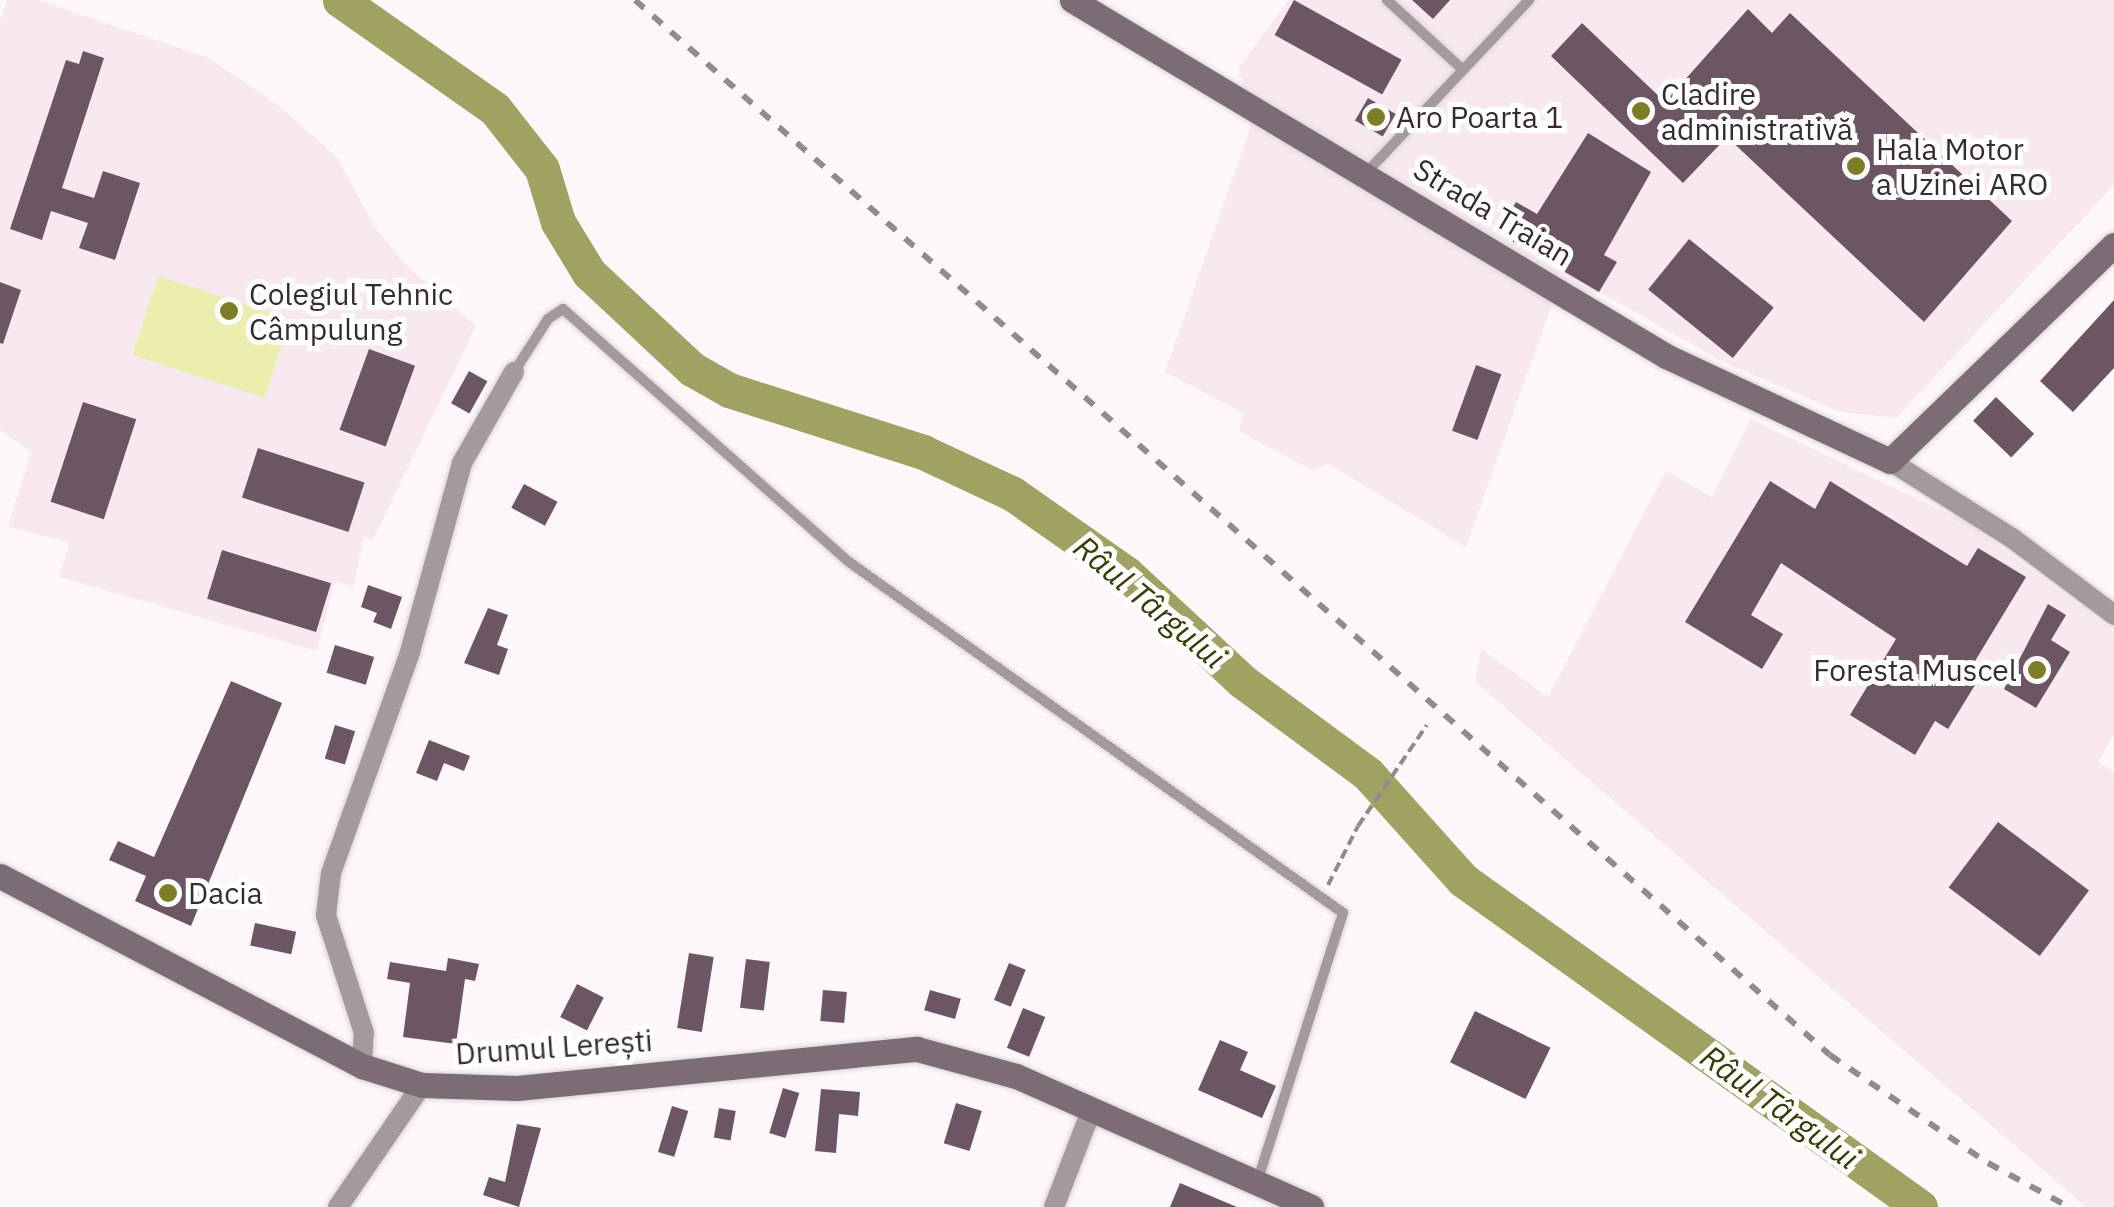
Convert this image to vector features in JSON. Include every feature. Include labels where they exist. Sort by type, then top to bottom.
[{"type":"main road","name":"Strada Traian","points":[[1072,0],[1666,356],[1890,461]]},
{"type":"main road","points":[[1890,461],[2114,245]]},
{"type":"main road","name":"Drumul Lerești","points":[[0,876],[362,1066],[422,1085],[516,1088],[918,1049],[976,1061],[1310,1207]]},
{"type":"street","points":[[362,1066],[364,1033],[326,916],[331,874],[410,652],[462,463],[514,372]]},
{"type":"street","name":"Strada Traian","points":[[1890,461],[2012,538],[2114,616]]},
{"type":"street","points":[[338,1207],[422,1085]]},
{"type":"street","points":[[1054,1207],[1090,1110]]},
{"type":"lane","points":[[1387,0],[1463,70]]},
{"type":"lane","points":[[1366,173],[1529,0]]},
{"type":"lane","points":[[514,372],[548,319],[562,308],[849,562],[1343,913],[1257,1184]]},
{"type":"path","points":[[1322,898],[1358,826],[1427,726]]},
{"type":"shaded area","name":"Colegiul Tehnic Câmpulung","points":[[7,0],[38,0],[209,58],[278,105],[337,157],[375,228],[408,267],[476,326],[373,540],[364,537],[353,587],[335,581],[317,651],[59,577],[69,543],[8,526],[31,452],[0,430],[0,19]]},
{"type":"shaded area","points":[[1288,0],[2114,0],[2114,185],[1896,418],[1840,412],[1721,361],[1599,292],[1555,296],[1466,547],[1328,464],[1313,471],[1239,431],[1244,414],[1165,372],[1253,120],[1238,69]]},
{"type":"shaded area","name":"Foresta Muscel","points":[[1751,419],[1966,522],[2114,631],[2114,734],[2098,762],[2114,771],[2114,1207],[2086,1207],[1475,682],[1481,649],[1548,697],[1666,471],[1712,497]]},
{"type":"green space","points":[[158,276],[290,319],[265,398],[132,355]]},
{"type":"building","points":[[1294,0],[1402,60],[1382,95],[1275,35]]},
{"type":"building","points":[[1412,0],[1450,0],[1433,19]]},
{"type":"building","name":"Hala Motor a Uzinei ARO","points":[[1748,9],[1772,33],[1790,13],[2012,221],[1924,322],[1727,137],[1683,183],[1551,56],[1582,23],[1665,102]]},
{"type":"building","points":[[83,51],[104,58],[62,188],[94,198],[103,171],[140,183],[115,260],[79,248],[88,223],[51,211],[42,240],[10,229],[66,60],[79,64]]},
{"type":"building","name":"Aro Poarta 1","points":[[1368,98],[1396,114],[1383,137],[1355,121]]},
{"type":"building","points":[[1588,133],[1651,172],[1604,255],[1617,262],[1599,292],[1498,233],[1516,202],[1537,214]]},
{"type":"building","points":[[1689,239],[1774,308],[1733,358],[1648,290]]},
{"type":"building","points":[[0,282],[21,290],[3,344],[0,343]]},
{"type":"building","points":[[2114,300],[2114,368],[2073,412],[2040,381]]},
{"type":"building","points":[[369,349],[415,366],[386,447],[340,430]]},
{"type":"building","points":[[1476,365],[1501,374],[1477,440],[1452,431]]},
{"type":"building","points":[[469,371],[487,381],[469,414],[451,403]]},
{"type":"building","points":[[1996,397],[2034,434],[2011,458],[1973,421]]},
{"type":"building","points":[[83,402],[136,419],[104,519],[51,502]]},
{"type":"building","points":[[258,448],[365,483],[348,532],[242,497]]},
{"type":"building","points":[[1770,481],[1815,509],[1830,481],[1967,566],[1978,548],[2026,577],[1972,666],[1983,672],[1948,729],[1935,721],[1915,755],[1850,715],[1896,639],[1781,563],[1751,615],[1783,634],[1762,669],[1685,622]]},
{"type":"building","points":[[524,484],[558,502],[545,526],[511,508]]},
{"type":"building","points":[[222,550],[331,583],[316,632],[207,599]]},
{"type":"building","points":[[368,585],[402,597],[391,629],[373,622],[377,613],[361,607]]},
{"type":"building","name":"Foresta Muscel","points":[[2048,604],[2066,615],[2051,640],[2070,652],[2036,708],[2004,689]]},
{"type":"building","points":[[488,608],[508,615],[497,645],[508,649],[499,675],[464,663]]},
{"type":"building","points":[[335,645],[374,657],[366,685],[327,673]]},
{"type":"building","points":[[231,681],[282,703],[191,926],[135,901],[146,876],[109,860],[118,841],[154,857]]},
{"type":"building","points":[[335,725],[355,731],[345,765],[325,758]]},
{"type":"building","points":[[429,740],[470,756],[464,771],[444,763],[437,781],[416,773]]},
{"type":"building","points":[[1998,822],[2089,891],[2040,956],[1949,887]]},
{"type":"building","points":[[255,923],[296,932],[291,954],[250,945]]},
{"type":"building","points":[[689,953],[714,957],[702,1032],[677,1028]]},
{"type":"building","points":[[448,958],[479,964],[475,981],[465,979],[456,1044],[403,1037],[410,983],[387,979],[390,962],[446,971]]},
{"type":"building","points":[[746,959],[770,962],[764,1011],[740,1008]]},
{"type":"building","points":[[1009,963],[1026,970],[1011,1007],[994,1000]]},
{"type":"building","points":[[577,984],[604,998],[587,1031],[560,1017]]},
{"type":"building","points":[[823,990],[847,992],[844,1023],[820,1021]]},
{"type":"building","points":[[930,990],[961,999],[955,1019],[924,1010]]},
{"type":"building","points":[[1023,1008],[1045,1017],[1029,1057],[1007,1048]]},
{"type":"building","points":[[1475,1011],[1550,1048],[1526,1099],[1450,1062]]},
{"type":"building","points":[[1220,1040],[1248,1052],[1240,1070],[1276,1086],[1262,1118],[1198,1090]]},
{"type":"building","points":[[783,1088],[799,1093],[786,1138],[769,1133]]},
{"type":"building","points":[[821,1089],[860,1092],[858,1116],[839,1114],[836,1153],[815,1151]]},
{"type":"building","points":[[956,1103],[982,1111],[970,1151],[944,1143]]},
{"type":"building","points":[[672,1106],[688,1111],[674,1157],[658,1152]]},
{"type":"building","points":[[719,1108],[736,1111],[731,1140],[714,1138]]},
{"type":"building","points":[[517,1124],[541,1128],[519,1207],[483,1195],[489,1177],[505,1182]]},
{"type":"building","points":[[1180,1183],[1237,1207],[1170,1207]]},
{"type":"waterway","name":"Râul Târgului","points":[[340,0],[495,109],[542,169],[558,222],[589,273],[692,369],[729,390],[923,452],[1013,494],[1127,574],[1242,681],[1368,774],[1463,880],[1920,1207]]},
{"type":"railway","points":[[635,0],[1830,1055],[1988,1163],[2069,1207]]},
{"type":"place","name":"Cladire administrativă","points":[[1641,111]]},
{"type":"place","name":"Aro Poarta 1","points":[[1376,117]]},
{"type":"place","name":"Hala Motor a Uzinei ARO","points":[[1856,166]]},
{"type":"place","name":"Colegiul Tehnic Câmpulung","points":[[229,311]]},
{"type":"place","name":"Foresta Muscel","points":[[2037,670]]},
{"type":"place","name":"Dacia","points":[[168,893]]}]
